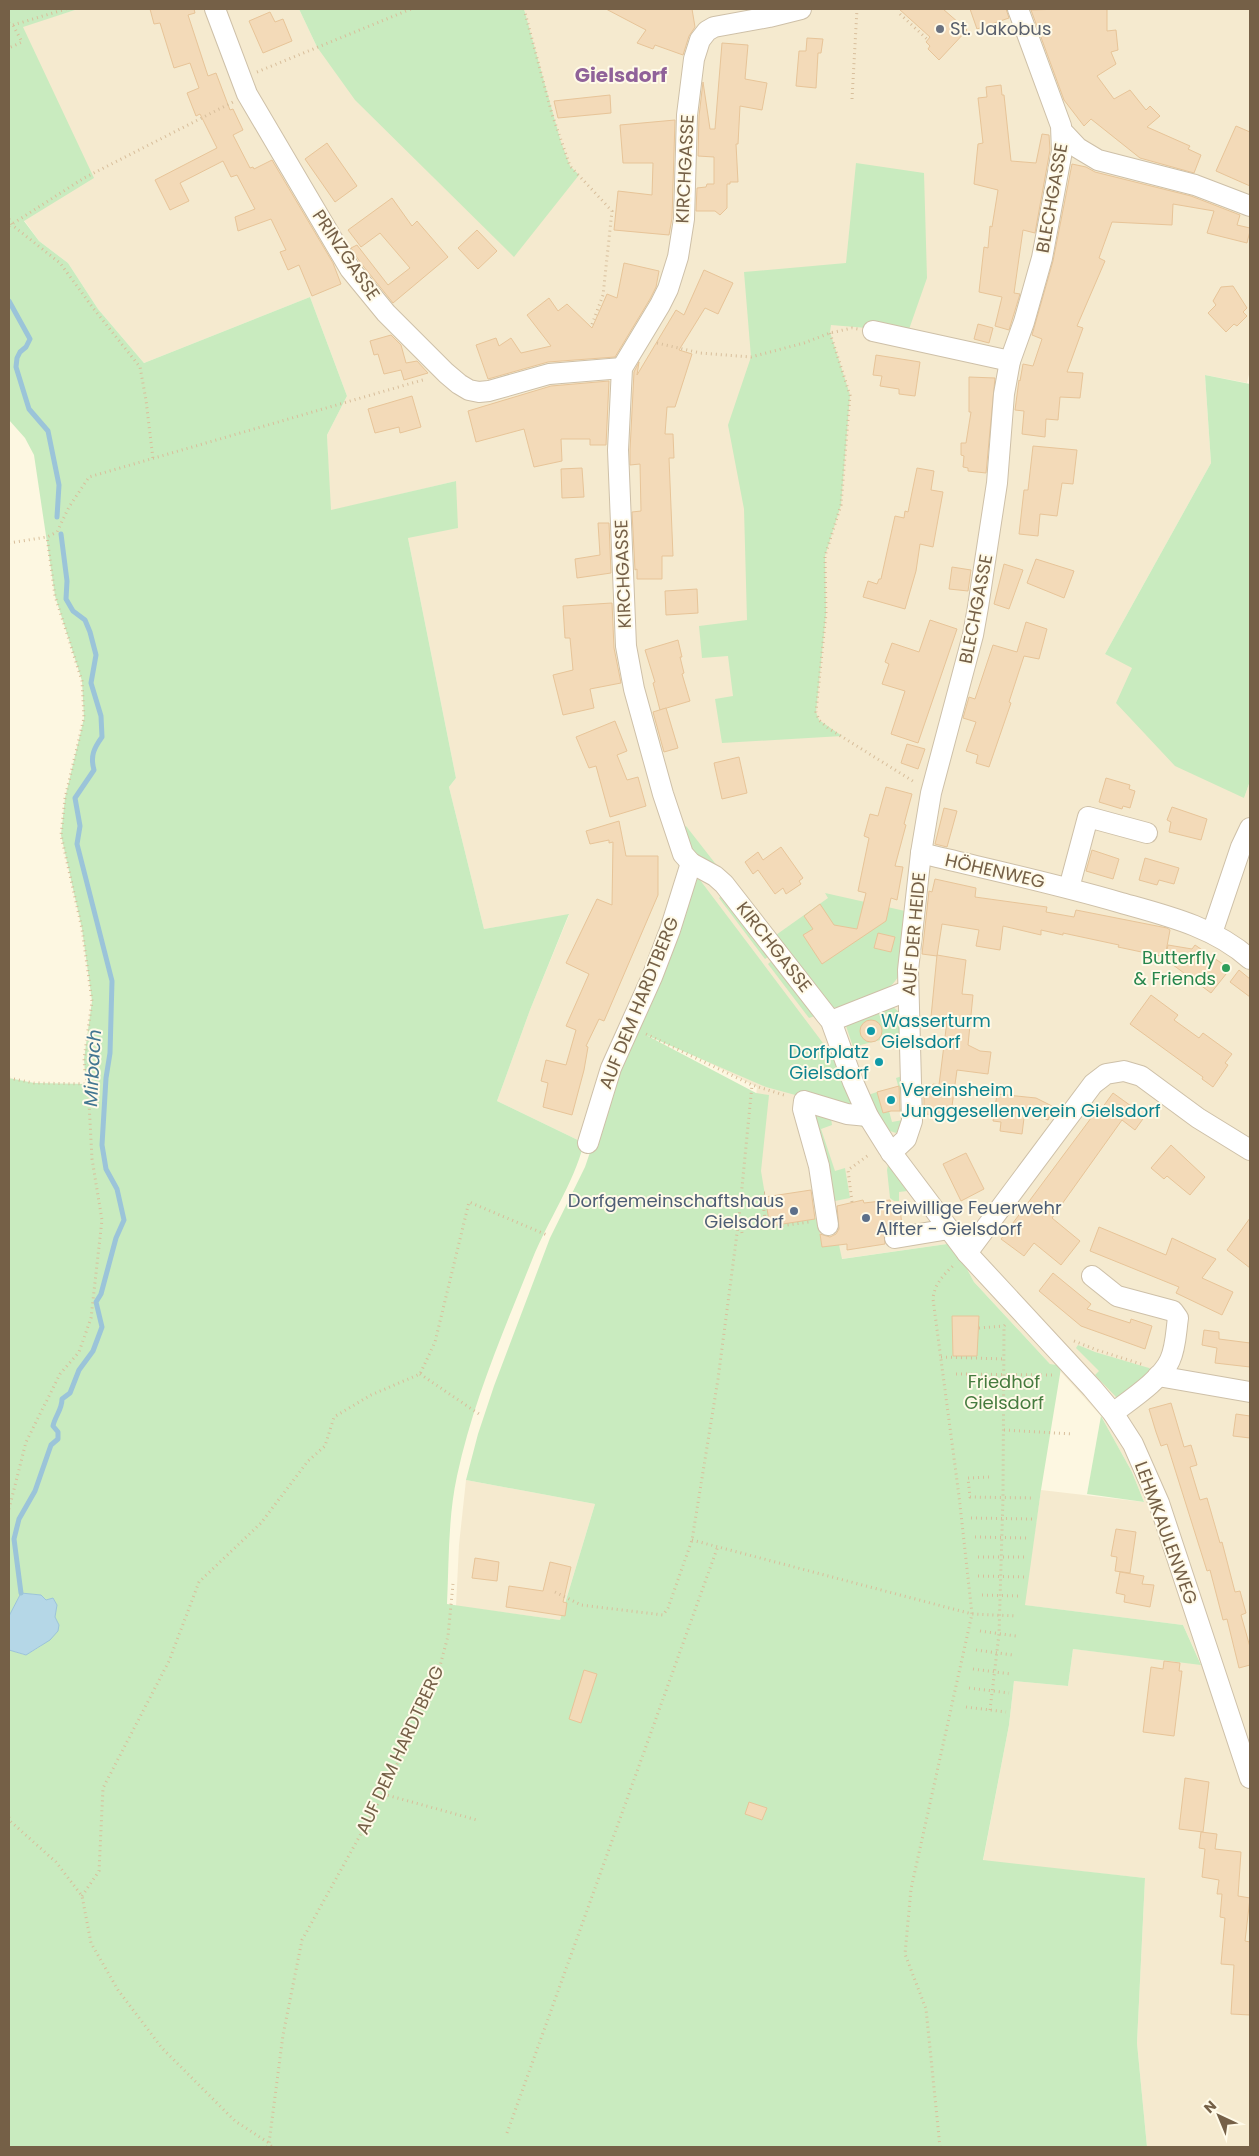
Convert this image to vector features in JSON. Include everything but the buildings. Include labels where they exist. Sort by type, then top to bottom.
[{"type":"street","name":"PRINZGASSE","points":[[215,9],[244,86],[350,269],[386,313],[446,373],[469,390],[479,392],[490,391],[549,374],[622,368]]},
{"type":"street","name":"KIRCHGASSE","points":[[801,9],[769,17],[714,26],[700,40],[694,59],[688,107],[684,218],[678,257],[668,289],[660,305],[622,368],[618,450],[626,646],[628,668],[663,794],[683,854],[691,863],[715,876],[724,884],[831,1021],[853,1082],[868,1116],[888,1148]]},
{"type":"street","name":"BLECHGASSE","points":[[921,853],[931,792],[977,616],[997,483],[1004,394],[1010,361],[1042,258],[1062,150],[1062,132],[1018,9]]},
{"type":"street","points":[[1062,132],[1078,148],[1098,160],[1194,185],[1250,206]]},
{"type":"street","points":[[873,331],[1010,361]]},
{"type":"street","name":"HÖHENWEG","points":[[1069,888],[1088,817],[1147,833]]},
{"type":"street","points":[[1212,933],[1241,846],[1250,828]]},
{"type":"street","name":"HÖHENWEG","points":[[921,853],[1069,888],[1181,920],[1232,944],[1250,959]]},
{"type":"street","name":"AUF DER HEIDE","points":[[888,1148],[906,1139],[912,1121],[907,991],[909,955],[921,853]]},
{"type":"street","name":"AUF DEM HARDTBERG","points":[[588,1143],[611,1068],[670,930],[691,863]]},
{"type":"street","points":[[831,1021],[907,991]]},
{"type":"street","points":[[888,1148],[967,1253],[1093,1084],[1106,1074],[1124,1071],[1142,1076],[1198,1118],[1247,1147]]},
{"type":"street","points":[[828,1223],[819,1166],[803,1109],[804,1101],[847,1114],[868,1116]]},
{"type":"street","points":[[895,1238],[949,1229]]},
{"type":"street","name":"LEHMKAULENWEG","points":[[967,1253],[1092,1388],[1113,1414],[1133,1444],[1160,1503],[1250,1778]]},
{"type":"street","points":[[1092,1276],[1117,1296],[1173,1311],[1178,1318],[1173,1353],[1161,1373],[1113,1414]]},
{"type":"street","points":[[1161,1373],[1250,1392]]},
{"type":"path","points":[[13,26],[66,9]]},
{"type":"path","points":[[10,225],[84,178],[244,86],[411,9]]},
{"type":"path","points":[[524,9],[552,114],[570,166],[612,211],[603,296],[591,326]]},
{"type":"path","points":[[852,99],[856,9]]},
{"type":"path","points":[[900,14],[928,40]]},
{"type":"path","points":[[9,23],[13,26],[22,42],[9,48]]},
{"type":"path","points":[[9,219],[10,225],[60,263],[92,308],[140,367],[146,400],[152,459]]},
{"type":"path","points":[[670,347],[700,353],[751,357],[804,343],[830,332],[852,328],[873,331]]},
{"type":"path","points":[[830,332],[850,395],[841,505],[826,556],[826,614],[816,712],[819,720],[828,728],[931,792]]},
{"type":"path","points":[[9,543],[48,536],[56,532],[69,507],[89,477],[446,373]]},
{"type":"path","points":[[9,1509],[26,1442],[60,1374],[79,1352],[91,1318],[102,1220],[92,1159],[88,1084],[84,1059],[92,1001],[82,929],[61,835],[65,798],[84,718],[82,682],[55,596],[48,536]]},
{"type":"path","points":[[630,1026],[752,1085],[784,1095]]},
{"type":"path","points":[[9,1078],[34,1083],[88,1084]]},
{"type":"path","points":[[554,1592],[581,1605],[663,1615],[668,1608],[692,1540],[718,1379],[739,1218],[752,1085]]},
{"type":"path","points":[[852,1202],[848,1170],[888,1148]]},
{"type":"path","points":[[765,1193],[762,1193],[766,1228],[828,1223]]},
{"type":"path","points":[[82,1896],[99,1871],[103,1788],[168,1661],[199,1582],[261,1523],[308,1461],[325,1446],[334,1417],[371,1394],[420,1374],[435,1342],[468,1202],[547,1235]]},
{"type":"path","points":[[739,1218],[742,1233]]},
{"type":"path","points":[[940,2147],[926,2009],[904,1954],[911,1889],[972,1614],[959,1496],[940,1357],[934,1292],[941,1278],[967,1253]]},
{"type":"path","points":[[979,1328],[1004,1326],[1020,1310]]},
{"type":"path","points":[[990,1710],[998,1652],[1000,1615],[1005,1374],[1004,1326]]},
{"type":"path","points":[[1070,1339],[1161,1373]]},
{"type":"path","points":[[940,1357],[1005,1359]]},
{"type":"path","points":[[420,1374],[478,1414]]},
{"type":"path","points":[[956,1374],[1052,1375]]},
{"type":"path","points":[[1004,1430],[1073,1434]]},
{"type":"path","points":[[989,1477],[968,1478],[970,1497],[1034,1498]]},
{"type":"path","points":[[971,1518],[1032,1519]]},
{"type":"path","points":[[975,1537],[1027,1538]]},
{"type":"path","points":[[692,1540],[972,1614],[1016,1616]]},
{"type":"path","points":[[507,2133],[718,1546]]},
{"type":"path","points":[[978,1557],[1027,1557]]},
{"type":"path","points":[[978,1576],[1025,1576]]},
{"type":"path","name":"AUF DEM HARDTBERG","points":[[267,2147],[283,2035],[302,1940],[383,1794],[436,1681],[448,1636],[453,1584]]},
{"type":"path","points":[[982,1595],[1020,1596]]},
{"type":"path","points":[[980,1631],[1016,1636]]},
{"type":"path","points":[[976,1650],[1012,1655]]},
{"type":"path","points":[[973,1669],[1011,1674]]},
{"type":"path","points":[[969,1688],[1009,1693]]},
{"type":"path","points":[[966,1707],[1006,1712]]},
{"type":"path","points":[[383,1794],[477,1820]]},
{"type":"path","points":[[9,1817],[10,1821],[56,1862],[82,1896],[92,1943],[118,1990],[162,2048],[235,2121],[269,2143],[272,2147]]},
{"type":"shaded area","points":[[78,9],[299,9],[317,47],[561,142],[524,9],[1250,9],[1250,370],[1247,383],[1205,375],[1211,463],[1105,654],[1132,667],[1244,798],[1250,781],[1250,2147],[1147,2147],[1137,2043],[1145,1878],[983,1861],[1009,1725],[1014,1681],[1068,1686],[1073,1649],[1201,1664],[1183,1625],[1024,1605],[1041,1490],[1144,1502],[1132,1472],[1101,1416],[1061,1372],[1061,1368],[1058,1365],[1050,1364],[974,1282],[967,1269],[947,1244],[841,1259],[742,1225],[757,1087],[686,1051],[637,1030],[584,1143],[497,1101],[530,1010],[569,915],[484,929],[449,787],[456,778],[408,538],[456,481],[330,511],[327,435],[347,396],[310,297],[144,363],[98,309],[68,263],[39,241],[24,220],[22,26]]},
{"type":"shaded area","points":[[466,1480],[595,1504],[560,1620],[456,1606],[459,1545]]},
{"type":"green space","name":"Friedhof Gielsdorf","points":[[9,9],[78,9],[23,27],[94,178],[24,221],[39,241],[68,263],[98,309],[144,363],[310,297],[347,396],[327,435],[331,510],[456,481],[458,528],[408,538],[456,778],[449,787],[484,929],[569,914],[530,1010],[497,1101],[584,1143],[567,1188],[538,1245],[480,1393],[464,1448],[454,1492],[449,1540],[447,1604],[560,1620],[595,1504],[466,1480],[478,1434],[494,1386],[550,1238],[585,1167],[618,1070],[695,878],[700,880],[832,1055],[854,1111],[766,1087],[646,1035],[756,1093],[769,1095],[761,1171],[770,1225],[821,1218],[819,1227],[822,1247],[839,1245],[842,1259],[947,1244],[967,1269],[974,1282],[1050,1364],[1058,1365],[1061,1368],[1025,1605],[1183,1625],[1201,1665],[1073,1649],[1068,1686],[1014,1681],[1009,1725],[983,1860],[1145,1878],[1137,2043],[1147,2147],[9,2147],[9,1650],[25,1655],[31,1652],[45,1643],[59,1625],[55,1617],[57,1605],[53,1598],[46,1600],[41,1595],[21,1593],[9,1616],[9,1078],[34,1083],[88,1084],[84,1059],[92,1001],[82,929],[61,835],[65,798],[84,718],[82,681],[55,596],[34,455],[25,438],[9,420]]},
{"type":"green space","points":[[299,9],[524,9],[561,142],[570,166],[579,175],[514,257],[355,100],[317,47]]},
{"type":"green space","points":[[856,163],[924,173],[927,278],[907,335],[879,329],[831,325],[830,332],[850,395],[841,505],[825,556],[826,614],[816,712],[819,720],[842,736],[722,743],[715,699],[733,696],[728,656],[702,658],[699,626],[747,620],[744,509],[728,425],[751,357],[744,272],[846,263]]},
{"type":"green space","points":[[1205,375],[1250,384],[1250,781],[1244,798],[1175,766],[1116,703],[1132,668],[1105,654],[1211,463]]},
{"type":"green space","points":[[686,826],[718,867],[692,854],[682,829]]},
{"type":"green space","points":[[825,893],[905,911],[898,977],[893,984],[878,995],[859,1003],[832,1008],[776,935],[828,898]]},
{"type":"green space","points":[[724,894],[771,955],[765,959],[719,898]]},
{"type":"green space","points":[[774,959],[818,1015],[809,1018],[768,964]]},
{"type":"green space","points":[[892,1006],[899,1012],[900,1035],[853,1047],[845,1023]]},
{"type":"green space","points":[[905,1075],[907,1116],[900,1132],[896,1133],[887,1130],[868,1095],[877,1092],[883,1113],[889,1111],[892,1122],[903,1120],[900,1109],[904,1107],[896,1078]]},
{"type":"green space","points":[[812,1114],[860,1121],[863,1127],[831,1118],[832,1125],[821,1129],[835,1171],[845,1168],[850,1198],[830,1202]]},
{"type":"green space","points":[[888,1165],[907,1191],[899,1192],[899,1201],[894,1201],[890,1198]]},
{"type":"green space","points":[[1078,1345],[1149,1368],[1152,1371],[1117,1398],[1095,1375],[1099,1371],[1076,1348]]},
{"type":"green space","points":[[1101,1416],[1132,1472],[1144,1502],[1087,1494]]},
{"type":"water","points":[[21,1593],[41,1595],[46,1600],[53,1598],[57,1605],[55,1617],[59,1625],[58,1631],[50,1640],[26,1655],[9,1650],[9,1616]]},
{"type":"waterway","name":"Mirbach","points":[[9,301],[30,339],[26,347],[20,352],[16,367],[29,409],[48,431],[59,485],[57,517]]},
{"type":"waterway","name":"Mirbach","points":[[21,1593],[14,1539],[19,1519],[35,1491],[51,1445],[58,1439],[58,1432],[53,1426],[62,1399],[70,1393],[79,1370],[93,1351],[102,1327],[96,1302],[101,1294],[116,1238],[124,1220],[117,1189],[106,1169],[102,1145],[106,1078],[110,1053],[112,981],[77,844],[80,826],[75,798],[94,770],[92,760],[102,737],[101,716],[91,683],[96,655],[85,620],[73,611],[66,599],[67,581],[61,534]]},
{"type":"place","name":"St. Jakobus","points":[[940,29]]},
{"type":"place","name":"Butterfly & Friends","points":[[1226,968]]},
{"type":"place","name":"Wasserturm Gielsdorf","points":[[871,1031]]},
{"type":"place","name":"Dorfplatz Gielsdorf","points":[[879,1062]]},
{"type":"place","name":"Vereinsheim Junggesellenverein Gielsdorf","points":[[891,1100]]},
{"type":"place","name":"Dorfgemeinschaftshaus Gielsdorf","points":[[794,1211]]},
{"type":"place","name":"Freiwillige Feuerwehr Alfter - Gielsdorf","points":[[866,1218]]},
{"type":"district","name":"Gielsdorf","points":[[621,75]]}]
